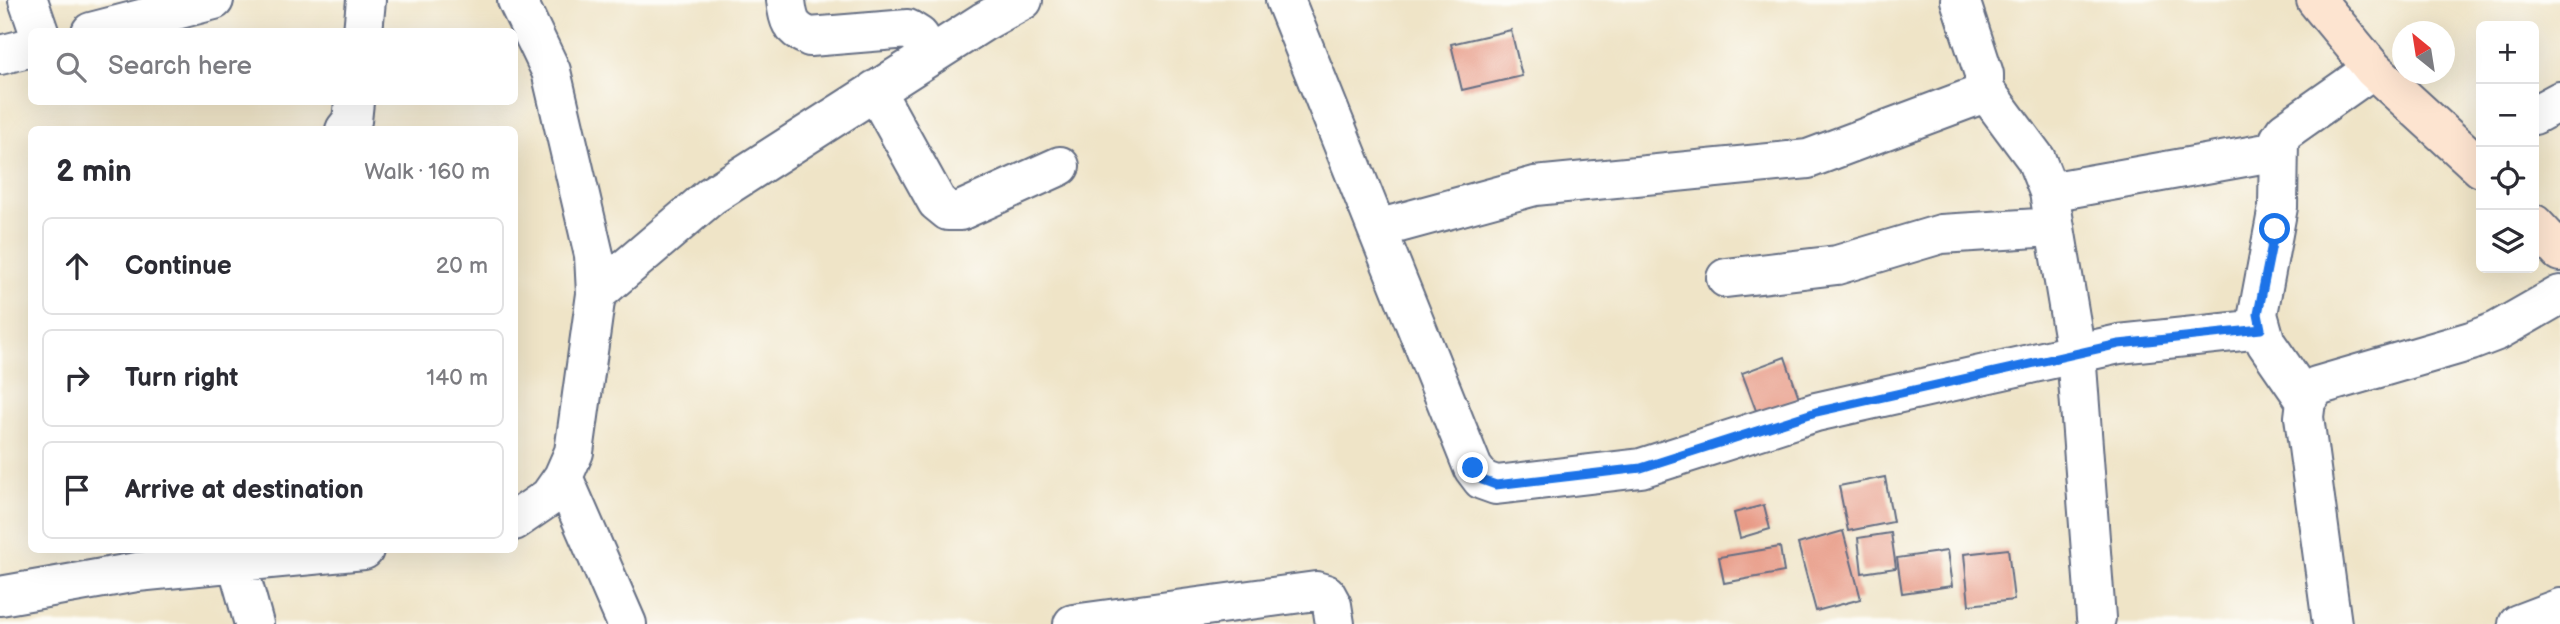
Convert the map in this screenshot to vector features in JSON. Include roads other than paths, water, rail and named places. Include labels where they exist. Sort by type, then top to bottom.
[{"type":"main road","points":[[2316,0],[2373,69],[2476,156]]},
{"type":"main road","points":[[2539,229],[2560,252]]},
{"type":"street","points":[[28,0],[38,28]]},
{"type":"street","points":[[106,28],[214,0]]},
{"type":"street","points":[[363,28],[366,0]]},
{"type":"street","points":[[517,0],[551,71],[594,255],[596,294],[574,452],[563,477],[549,497],[518,518]]},
{"type":"street","points":[[786,0],[788,22],[797,31],[810,37],[908,29],[919,36],[931,54]]},
{"type":"street","points":[[596,294],[711,196],[931,54],[1023,0]]},
{"type":"street","points":[[1284,0],[1473,468],[1482,480],[1496,485],[1641,468],[1816,412],[2076,353],[2145,340],[2261,329]]},
{"type":"street","points":[[1960,0],[1984,74],[1984,89],[2036,159],[2051,210],[2076,353],[2096,618]]},
{"type":"street","points":[[0,55],[28,48]]},
{"type":"street","points":[[2306,401],[2266,343],[2258,314],[2278,207],[2278,150],[2285,131],[2373,69]]},
{"type":"street","points":[[1377,229],[1535,186],[1808,159],[1974,97],[1984,89]]},
{"type":"street","points":[[875,90],[937,202],[948,211],[960,211],[1060,166]]},
{"type":"street","points":[[2539,112],[2560,101]]},
{"type":"street","points":[[348,126],[352,121],[354,105]]},
{"type":"street","points":[[1726,278],[1838,265],[1941,234],[2051,210],[2278,150]]},
{"type":"street","points":[[2332,624],[2304,417],[2306,401],[2318,386],[2471,341],[2497,331],[2560,295]]},
{"type":"street","points":[[563,477],[627,624]]},
{"type":"street","points":[[0,596],[238,556],[301,553]]},
{"type":"street","points":[[238,556],[254,624]]},
{"type":"street","points":[[1073,624],[1163,617],[1317,591],[1326,594],[1332,605],[1335,624]]},
{"type":"street","points":[[2518,624],[2560,608]]}]
